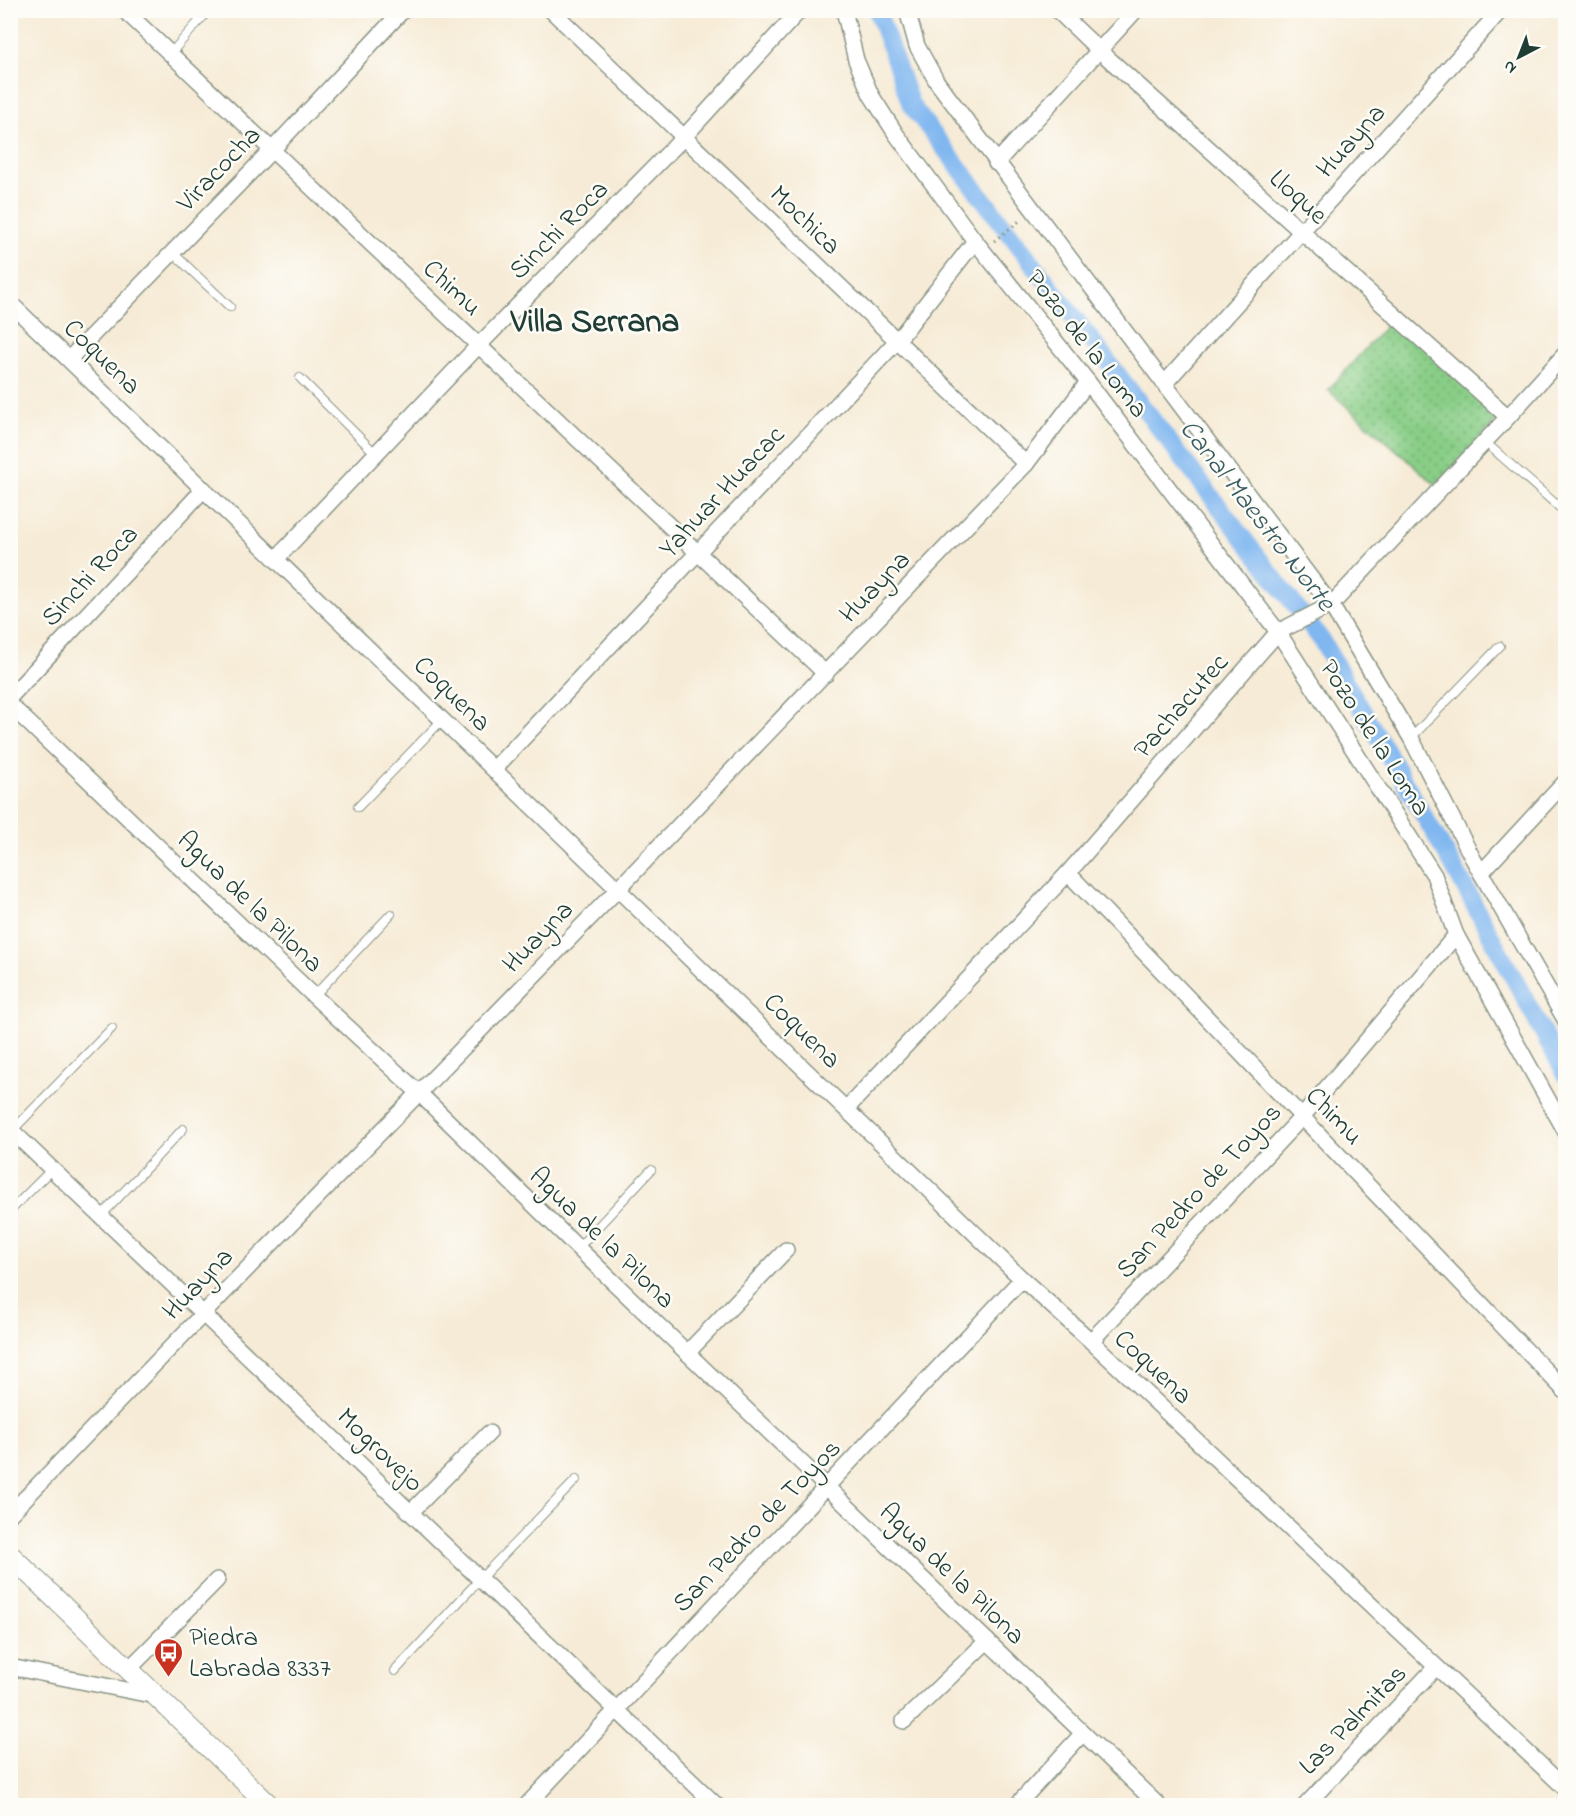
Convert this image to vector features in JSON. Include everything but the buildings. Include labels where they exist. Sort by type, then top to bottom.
[{"type":"main road","points":[[10,1555],[270,1806]]},
{"type":"street","name":"Chimu","points":[[124,10],[826,674]]},
{"type":"street","name":"Viracocha","points":[[69,359],[272,150],[403,10]]},
{"type":"street","name":"Mochica","points":[[551,10],[1026,464]]},
{"type":"street","name":"Sinchi Roca","points":[[276,559],[478,346],[684,138],[800,10]]},
{"type":"street","name":"Pozo de la Loma","points":[[844,10],[856,60],[871,95],[896,134],[983,242],[1278,632],[1434,875],[1456,935],[1566,1132]]},
{"type":"street","name":"Pozo de la Loma","points":[[907,10],[916,46],[937,82],[1331,605],[1411,738],[1481,873],[1565,1021]]},
{"type":"street","name":"Lloque","points":[[1057,10],[1301,233],[1508,417]]},
{"type":"street","points":[[996,163],[1136,10]]},
{"type":"street","name":"Huayna","points":[[1165,383],[1501,10]]},
{"type":"street","name":"Yahuar Huacac","points":[[494,769],[897,341],[983,242]]},
{"type":"street","name":"Coquena","points":[[10,303],[1022,1279],[1091,1341],[1566,1789]]},
{"type":"street","name":"Pachacutec","points":[[847,1108],[1068,873],[1278,632],[1331,605],[1566,354]]},
{"type":"street","name":"Huayna","points":[[10,1514],[826,674],[1026,464],[1089,382]]},
{"type":"street","name":"Sinchi Roca","points":[[10,697],[204,489]]},
{"type":"street","name":"Agua de la Pilona","points":[[10,705],[314,996],[419,1093],[1159,1806]]},
{"type":"street","points":[[1481,873],[1566,782]]},
{"type":"street","name":"Chimu","points":[[1068,873],[1566,1392]]},
{"type":"street","name":"San Pedro de Toyos","points":[[1091,1341],[1302,1117],[1456,935]]},
{"type":"street","name":"Mogrovejo","points":[[11,1130],[717,1806]]},
{"type":"street","points":[[687,1353],[786,1250]]},
{"type":"street","name":"San Pedro de Toyos","points":[[526,1806],[1022,1279]]},
{"type":"street","points":[[411,1512],[489,1433]]},
{"type":"street","points":[[129,1669],[217,1580]]},
{"type":"street","points":[[904,1721],[987,1641]]},
{"type":"street","points":[[10,1667],[156,1696]]},
{"type":"street","name":"Las Palmitas","points":[[1305,1806],[1436,1667]]},
{"type":"street","points":[[1016,1806],[1083,1733]]},
{"type":"lane","points":[[170,54],[209,10]]},
{"type":"lane","points":[[172,252],[230,307]]},
{"type":"lane","points":[[300,378],[375,454]]},
{"type":"lane","points":[[1485,442],[1566,513]]},
{"type":"lane","points":[[1411,738],[1500,646]]},
{"type":"lane","points":[[358,807],[443,719]]},
{"type":"lane","points":[[314,996],[392,914]]},
{"type":"lane","points":[[11,1130],[112,1028]]},
{"type":"lane","points":[[101,1216],[183,1129]]},
{"type":"lane","points":[[10,1211],[52,1169]]},
{"type":"lane","points":[[578,1248],[651,1170]]},
{"type":"lane","points":[[395,1671],[576,1480]]},
{"type":"path","points":[[983,242],[1023,218]]},
{"type":"green space","points":[[1395,316],[1504,413],[1436,485],[1328,390]]},
{"type":"waterway","name":"Canal Maestro Norte","points":[[877,10],[911,105],[1320,638],[1451,862],[1566,1075]]},
{"type":"place","name":"Piedra Labrada 8337","points":[[168,1678]]},
{"type":"district","name":"Villa Serrana","points":[[595,319]]}]
